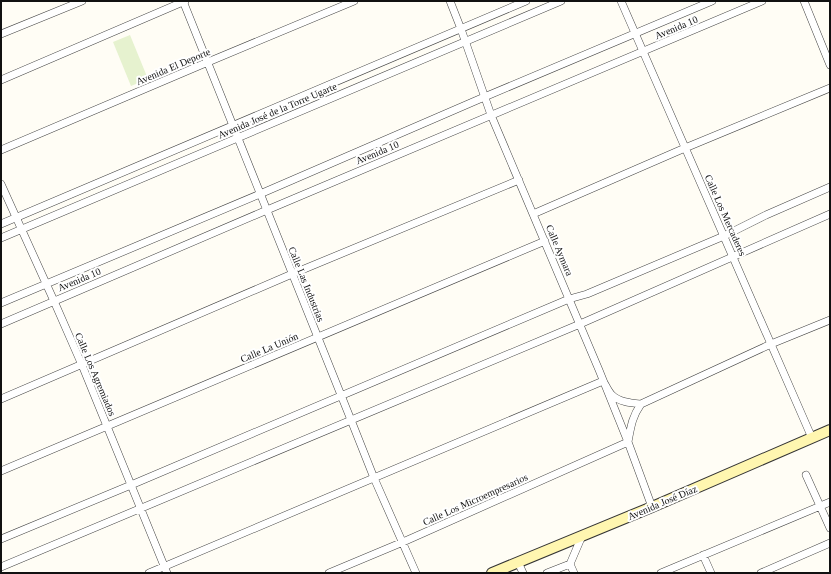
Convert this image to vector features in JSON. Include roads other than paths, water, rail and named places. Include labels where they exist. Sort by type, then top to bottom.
[{"type":"street","points":[[1,34],[82,1]]},
{"type":"street","points":[[1,80],[184,1]]},
{"type":"street","name":"Calle Las Industrias","points":[[184,1],[374,478],[416,573]]},
{"type":"street","name":"Avenida El Deporte","points":[[1,150],[354,1]]},
{"type":"street","name":"Calle Aymara","points":[[450,1],[491,115],[600,370],[652,507]]},
{"type":"street","name":"Avenida José de la Torre Ugarte","points":[[1,224],[526,1]]},
{"type":"street","name":"Avenida José de la Torre Ugarte","points":[[1,238],[561,1]]},
{"type":"street","name":"Calle Los Mercaderes","points":[[621,1],[812,438]]},
{"type":"street","name":"Avenida 10","points":[[1,303],[712,1]]},
{"type":"street","name":"Avenida 10","points":[[1,324],[762,1]]},
{"type":"street","points":[[804,1],[830,65]]},
{"type":"street","points":[[533,214],[685,148],[830,88]]},
{"type":"street","points":[[1,399],[292,274],[519,180]]},
{"type":"street","name":"Calle Los Agremiados","points":[[1,184],[82,365],[166,570]]},
{"type":"street","points":[[1,539],[569,299],[587,294],[724,236],[766,215],[830,187]]},
{"type":"street","points":[[1,567],[580,324],[830,214]]},
{"type":"street","name":"Calle La Unión","points":[[1,472],[545,241]]},
{"type":"street","points":[[628,442],[635,412],[641,404],[771,344],[830,320]]},
{"type":"street","points":[[149,573],[166,570],[374,478],[603,381],[612,395],[628,403],[641,404]]},
{"type":"street","name":"Avenida José Díaz","points":[[492,573],[652,507],[830,430]]},
{"type":"street","name":"Calle Los Microempresarios","points":[[329,573],[403,542],[628,442]]},
{"type":"street","points":[[806,475],[830,528]]},
{"type":"street","points":[[661,573],[830,502]]},
{"type":"street","points":[[547,573],[570,564],[582,536]]},
{"type":"street","points":[[761,573],[830,543]]},
{"type":"street","points":[[703,556],[711,573]]},
{"type":"street","points":[[518,562],[523,573]]},
{"type":"street","points":[[570,564],[574,573]]},
{"type":"street","points":[[778,566],[781,573]]}]
